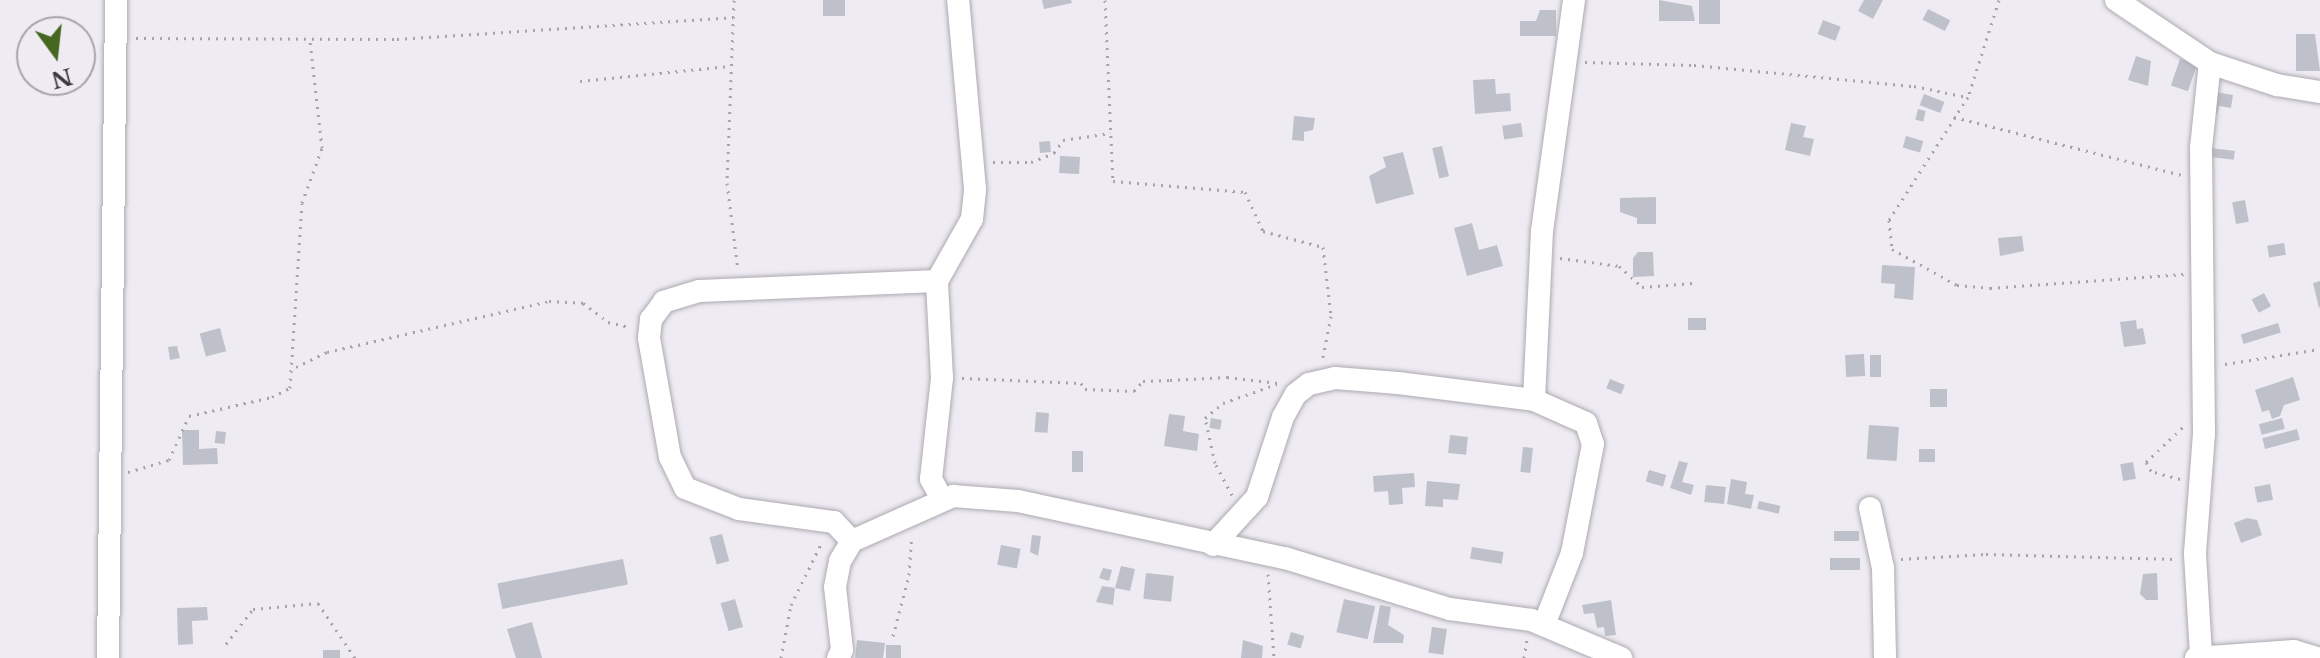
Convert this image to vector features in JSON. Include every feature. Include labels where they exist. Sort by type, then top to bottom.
[{"type":"street","points":[[108,658],[113,475],[116,0]]},
{"type":"street","points":[[942,499],[931,479],[942,378],[937,281],[972,219],[974,160],[958,0]]},
{"type":"street","points":[[1534,400],[1540,255],[1574,0]]},
{"type":"street","points":[[2116,0],[2210,63],[2277,85],[2320,92]]},
{"type":"street","points":[[2210,63],[2201,179],[2204,270],[2200,368],[2202,414],[2195,558],[2198,656],[2294,651],[2317,658]]},
{"type":"street","points":[[852,541],[834,522],[739,509],[685,488],[670,457],[650,329],[657,309],[676,297],[754,287],[937,281]]},
{"type":"street","points":[[1213,545],[1243,515],[1262,486],[1283,417],[1296,394],[1315,382],[1494,391],[1534,400],[1586,423],[1593,444],[1568,567],[1544,625]]},
{"type":"street","points":[[838,658],[842,650],[835,587],[840,561],[852,541],[914,517],[942,499],[967,494],[1018,501],[1268,555],[1411,599],[1544,625],[1621,658]]},
{"type":"street","points":[[1870,508],[1882,559],[1885,658]]},
{"type":"path","points":[[734,0],[729,66],[727,183],[733,256],[754,287]]},
{"type":"path","points":[[942,378],[1081,383],[1085,389],[1134,391],[1143,381],[1227,377],[1282,383],[1315,382],[1331,316],[1323,247],[1263,231],[1245,192],[1113,181],[1105,0]]},
{"type":"path","points":[[1999,0],[1968,97],[1889,220],[1888,244],[1897,254],[1957,285],[1990,288],[2069,280],[2129,282],[2204,270]]},
{"type":"path","points":[[116,38],[310,41],[733,17]]},
{"type":"path","points":[[113,475],[165,463],[189,416],[285,393],[296,367],[302,203],[322,148],[310,41]]},
{"type":"path","points":[[1565,62],[1694,65],[1914,86],[1968,97]]},
{"type":"path","points":[[580,81],[729,66]]},
{"type":"path","points":[[1954,117],[2201,179]]},
{"type":"path","points":[[974,160],[1031,162],[1054,153],[1063,140],[1110,133]]},
{"type":"path","points":[[1540,255],[1619,266],[1642,287],[1693,283]]},
{"type":"path","points":[[296,367],[327,352],[549,301],[583,303],[615,325],[650,329]]},
{"type":"path","points":[[2200,368],[2320,349]]},
{"type":"path","points":[[1243,515],[1215,463],[1205,418],[1223,403],[1282,383]]},
{"type":"path","points":[[2200,485],[2151,471],[2146,462],[2167,438],[2202,414]]},
{"type":"path","points":[[893,636],[909,575],[914,517]]},
{"type":"path","points":[[781,658],[791,605],[834,522]]},
{"type":"path","points":[[1882,559],[1986,554],[2195,558]]},
{"type":"path","points":[[1268,555],[1274,658]]},
{"type":"path","points":[[226,644],[253,609],[318,603],[355,658]]},
{"type":"building","points":[[823,0],[845,0],[845,16],[823,16]]},
{"type":"building","points":[[1042,0],[1071,0],[1072,3],[1044,9]]},
{"type":"building","points":[[1659,0],[1692,6],[1695,21],[1659,21]]},
{"type":"building","points":[[1699,0],[1720,0],[1720,24],[1699,24]]},
{"type":"building","points":[[1864,0],[1883,0],[1873,19],[1858,11]]},
{"type":"building","points":[[1928,9],[1950,20],[1945,31],[1923,20]]},
{"type":"building","points":[[1540,10],[1556,10],[1556,36],[1520,36],[1520,21],[1536,21]]},
{"type":"building","points":[[1823,20],[1841,27],[1835,41],[1818,34]]},
{"type":"building","points":[[2296,34],[2315,34],[2320,71],[2296,71]]},
{"type":"building","points":[[2136,56],[2151,61],[2148,86],[2128,80]]},
{"type":"building","points":[[2180,59],[2197,65],[2188,91],[2171,85]]},
{"type":"building","points":[[1495,79],[1496,94],[1510,93],[1511,111],[1475,114],[1473,80]]},
{"type":"building","points":[[2215,92],[2233,95],[2231,108],[2219,106],[2217,114],[2210,113]]},
{"type":"building","points":[[1924,94],[1945,102],[1940,113],[1920,105]]},
{"type":"building","points":[[1918,109],[1926,111],[1923,122],[1915,120]]},
{"type":"building","points":[[1294,116],[1315,118],[1313,130],[1304,132],[1304,141],[1292,140]]},
{"type":"building","points":[[1521,123],[1523,137],[1504,140],[1502,126]]},
{"type":"building","points":[[1791,123],[1806,126],[1803,137],[1814,139],[1810,156],[1785,150]]},
{"type":"building","points":[[1906,136],[1923,141],[1920,152],[1903,148]]},
{"type":"building","points":[[1050,141],[1051,152],[1040,153],[1039,142]]},
{"type":"building","points":[[1442,146],[1449,176],[1439,178],[1432,148]]},
{"type":"building","points":[[2211,148],[2235,151],[2234,160],[2210,157]]},
{"type":"building","points":[[1403,152],[1414,194],[1376,204],[1369,176],[1386,167],[1383,157]]},
{"type":"building","points":[[1060,156],[1080,157],[1079,174],[1059,173]]},
{"type":"building","points":[[1656,197],[1656,224],[1637,224],[1637,218],[1620,212],[1620,198]]},
{"type":"building","points":[[2245,200],[2249,222],[2236,224],[2232,202]]},
{"type":"building","points":[[1472,223],[1479,250],[1497,245],[1503,266],[1467,276],[1454,228]]},
{"type":"building","points":[[2022,236],[2024,251],[2000,256],[1998,238]]},
{"type":"building","points":[[2284,243],[2286,255],[2269,258],[2267,246]]},
{"type":"building","points":[[1638,252],[1653,252],[1654,276],[1633,277],[1633,258]]},
{"type":"building","points":[[1882,265],[1915,267],[1913,300],[1894,298],[1895,284],[1881,283]]},
{"type":"building","points":[[2320,281],[2320,307],[2319,308],[2313,283]]},
{"type":"building","points":[[2264,293],[2271,306],[2259,313],[2252,300]]},
{"type":"building","points":[[1688,318],[1706,318],[1706,330],[1688,330]]},
{"type":"building","points":[[2136,320],[2137,329],[2143,328],[2146,344],[2124,347],[2120,322]]},
{"type":"building","points":[[2278,323],[2281,333],[2244,344],[2241,334]]},
{"type":"building","points":[[220,328],[226,351],[206,357],[200,333]]},
{"type":"building","points":[[177,346],[180,358],[170,360],[168,347]]},
{"type":"building","points":[[1864,354],[1865,376],[1846,377],[1845,355]]},
{"type":"building","points":[[1870,355],[1881,355],[1881,377],[1870,377]]},
{"type":"building","points":[[2293,377],[2300,400],[2284,405],[2280,416],[2272,419],[2269,410],[2262,412],[2255,390]]},
{"type":"building","points":[[1610,379],[1625,385],[1621,394],[1606,388]]},
{"type":"building","points":[[1930,389],[1947,389],[1947,407],[1930,407]]},
{"type":"building","points":[[1036,412],[1049,413],[1048,433],[1035,432]]},
{"type":"building","points":[[1169,414],[1185,416],[1183,431],[1199,434],[1197,451],[1164,446]]},
{"type":"building","points":[[1211,418],[1222,420],[1220,430],[1209,428]]},
{"type":"building","points":[[2282,418],[2285,429],[2262,435],[2259,424]]},
{"type":"building","points":[[1869,425],[1899,427],[1897,461],[1867,459]]},
{"type":"building","points":[[2297,429],[2300,440],[2265,449],[2262,438]]},
{"type":"building","points":[[182,430],[199,430],[199,449],[217,448],[218,464],[183,465]]},
{"type":"building","points":[[216,431],[226,432],[225,444],[215,443]]},
{"type":"building","points":[[1450,435],[1468,437],[1466,455],[1448,453]]},
{"type":"building","points":[[1523,447],[1533,448],[1530,473],[1520,472]]},
{"type":"building","points":[[1919,449],[1935,449],[1935,462],[1919,462]]},
{"type":"building","points":[[1072,451],[1083,451],[1083,472],[1072,472]]},
{"type":"building","points":[[1679,461],[1688,463],[1682,482],[1694,485],[1691,495],[1670,488]]},
{"type":"building","points":[[2133,462],[2136,479],[2123,481],[2120,464]]},
{"type":"building","points":[[1649,470],[1666,475],[1663,486],[1646,482]]},
{"type":"building","points":[[1414,473],[1415,487],[1402,488],[1403,504],[1389,505],[1388,491],[1374,492],[1373,476]]},
{"type":"building","points":[[1731,479],[1747,482],[1745,494],[1754,495],[1751,509],[1727,504]]},
{"type":"building","points":[[1427,481],[1460,484],[1458,500],[1443,499],[1443,507],[1425,506]]},
{"type":"building","points":[[2270,484],[2273,500],[2257,503],[2254,487]]},
{"type":"building","points":[[1706,485],[1726,487],[1724,504],[1704,502]]},
{"type":"building","points":[[1759,501],[1780,506],[1779,514],[1757,509]]},
{"type":"building","points":[[2247,518],[2257,520],[2262,535],[2241,543],[2234,523]]},
{"type":"building","points":[[1834,531],[1859,531],[1859,541],[1834,541]]},
{"type":"building","points":[[722,534],[729,561],[717,564],[709,537]]},
{"type":"building","points":[[1032,535],[1041,536],[1038,556],[1030,552]]},
{"type":"building","points":[[1001,545],[1021,549],[1017,568],[997,565]]},
{"type":"building","points":[[1472,547],[1504,552],[1502,564],[1470,559]]},
{"type":"building","points":[[1830,558],[1860,558],[1860,570],[1830,570]]},
{"type":"building","points":[[623,559],[628,585],[502,609],[497,583]]},
{"type":"building","points":[[1121,566],[1135,569],[1130,591],[1115,588]]},
{"type":"building","points":[[1103,568],[1112,570],[1109,581],[1099,578]]},
{"type":"building","points":[[1146,573],[1174,576],[1171,602],[1143,599]]},
{"type":"building","points":[[2157,573],[2158,600],[2146,600],[2140,594],[2143,574]]},
{"type":"building","points":[[1102,586],[1115,588],[1113,605],[1096,602]]},
{"type":"building","points":[[735,599],[743,627],[729,631],[721,603]]},
{"type":"building","points":[[1344,599],[1375,606],[1368,639],[1336,632]]},
{"type":"building","points":[[1611,600],[1616,635],[1605,636],[1604,627],[1597,628],[1594,613],[1584,614],[1582,605]]},
{"type":"building","points":[[1380,605],[1391,607],[1388,625],[1404,635],[1403,643],[1373,643]]},
{"type":"building","points":[[207,607],[208,620],[192,621],[193,644],[178,645],[177,608]]},
{"type":"building","points":[[532,622],[542,658],[516,658],[507,629]]},
{"type":"building","points":[[1432,627],[1447,629],[1443,655],[1428,653]]},
{"type":"building","points":[[1291,632],[1304,636],[1301,649],[1287,644]]},
{"type":"building","points":[[857,640],[885,643],[883,658],[855,658]]},
{"type":"building","points":[[1243,640],[1263,646],[1262,658],[1241,658]]},
{"type":"building","points":[[886,645],[901,645],[901,658],[886,658]]},
{"type":"building","points":[[323,650],[340,650],[340,658],[323,658]]}]
